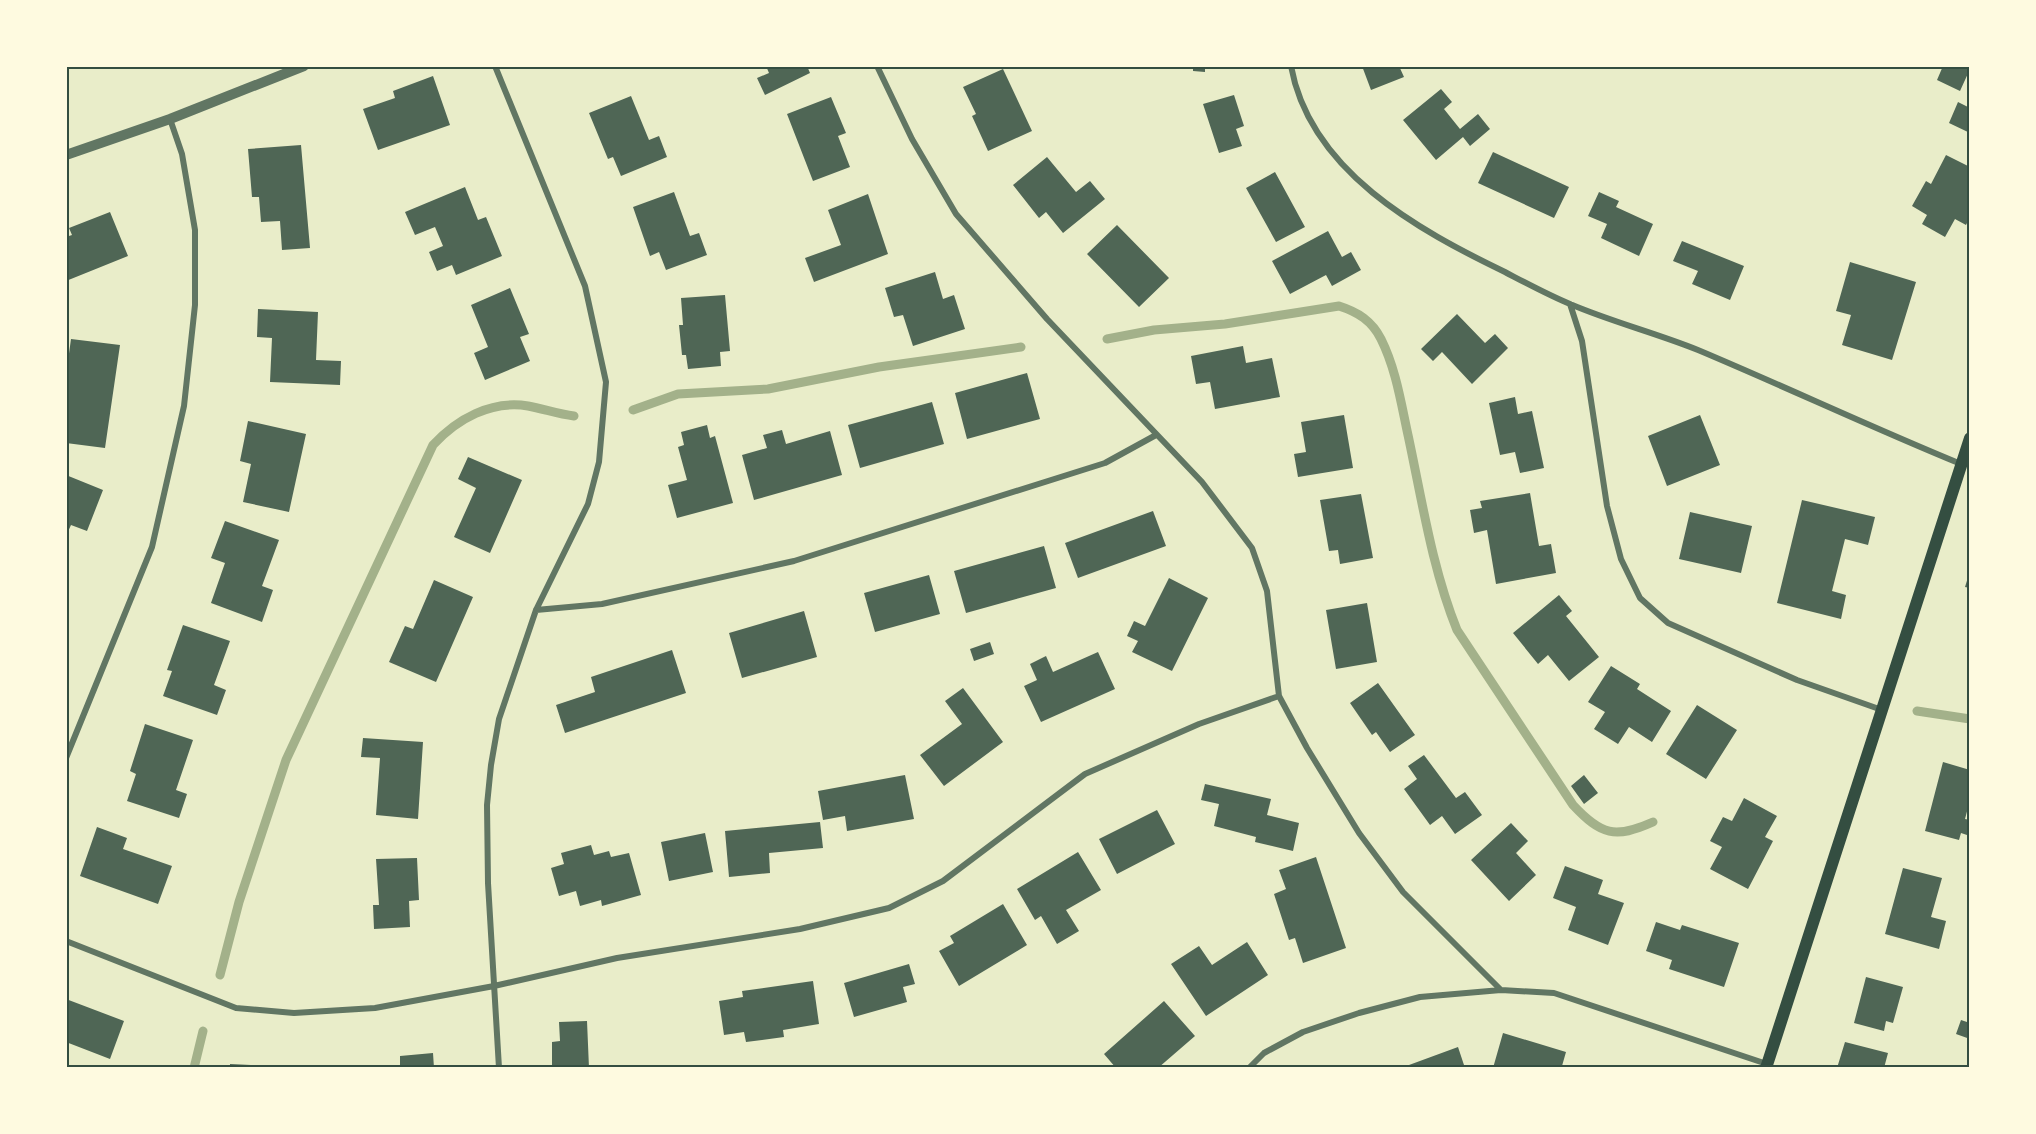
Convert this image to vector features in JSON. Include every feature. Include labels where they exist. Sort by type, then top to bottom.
[{"type":"main road","points":[[1766,1066],[1970,438]]},
{"type":"street","points":[[66,155],[170,119],[304,66]]},
{"type":"street","points":[[495,66],[585,286],[606,382],[599,462],[588,504],[536,610],[499,719],[491,765],[487,804],[494,986],[500,1068]]},
{"type":"street","points":[[877,66],[912,139],[956,214],[1047,319],[1202,482],[1252,548],[1268,591],[1279,696],[1307,748],[1359,832],[1403,892],[1501,990]]},
{"type":"street","points":[[1291,66],[1294,82],[1313,124],[1351,175],[1385,204],[1459,250],[1570,304],[1697,350],[1961,464]]},
{"type":"street","points":[[66,758],[152,547],[184,406],[195,305],[195,230],[182,154],[170,119]]},
{"type":"street","points":[[1570,304],[1583,350],[1607,506],[1622,559],[1641,598],[1668,623],[1797,680],[1882,710]]},
{"type":"street","points":[[536,610],[602,604],[794,561],[1105,463],[1156,435]]},
{"type":"street","points":[[66,941],[236,1008],[294,1013],[375,1008],[494,986],[617,958],[800,929],[888,908],[943,881],[1085,774],[1199,724],[1279,696]]},
{"type":"street","points":[[1249,1068],[1264,1053],[1303,1032],[1359,1013],[1420,997],[1501,990],[1554,993],[1766,1066]]},
{"type":"building","points":[[766,66],[807,66],[810,73],[765,95],[757,78],[769,73]]},
{"type":"building","points":[[1193,66],[1205,66],[1205,72],[1193,71]]},
{"type":"building","points":[[1362,66],[1399,66],[1404,77],[1371,90]]},
{"type":"building","points":[[1943,66],[1964,66],[1970,69],[1960,91],[1937,80]]},
{"type":"building","points":[[1003,69],[1032,131],[988,151],[972,116],[976,114],[963,87]]},
{"type":"building","points":[[433,76],[450,125],[378,150],[363,109],[395,98],[393,91]]},
{"type":"building","points":[[1441,89],[1452,102],[1444,109],[1460,129],[1478,114],[1490,129],[1470,146],[1463,137],[1436,160],[1403,120]]},
{"type":"building","points":[[1234,95],[1244,126],[1236,129],[1242,146],[1219,153],[1203,104]]},
{"type":"building","points":[[631,96],[649,140],[659,136],[667,157],[621,176],[613,157],[608,159],[589,113]]},
{"type":"building","points":[[831,97],[846,133],[838,136],[850,167],[813,181],[787,114]]},
{"type":"building","points":[[1958,102],[1970,108],[1970,133],[1949,123]]},
{"type":"building","points":[[301,145],[310,248],[282,250],[280,221],[261,222],[259,197],[252,197],[248,149]]},
{"type":"building","points":[[1493,152],[1569,187],[1554,218],[1478,183]]},
{"type":"building","points":[[1946,155],[1970,167],[1967,177],[1970,178],[1970,217],[1966,225],[1955,219],[1945,237],[1922,224],[1927,215],[1912,206],[1926,181],[1931,184]]},
{"type":"building","points":[[1047,157],[1076,192],[1090,181],[1105,199],[1063,233],[1046,212],[1039,218],[1013,185]]},
{"type":"building","points":[[1275,172],[1305,227],[1276,242],[1246,188]]},
{"type":"building","points":[[465,187],[478,220],[486,217],[502,256],[456,275],[452,265],[437,271],[429,252],[443,246],[435,227],[415,235],[405,212]]},
{"type":"building","points":[[674,192],[690,236],[699,233],[707,255],[666,270],[659,252],[650,256],[633,207]]},
{"type":"building","points":[[1599,192],[1619,201],[1616,207],[1653,224],[1639,256],[1601,238],[1607,224],[1588,216]]},
{"type":"building","points":[[868,194],[888,254],[814,282],[805,258],[841,245],[828,210]]},
{"type":"building","points":[[110,212],[128,256],[66,281],[66,237],[72,235],[69,228]]},
{"type":"building","points":[[1117,225],[1169,278],[1139,307],[1087,254]]},
{"type":"building","points":[[1328,231],[1342,257],[1351,252],[1361,270],[1332,286],[1326,275],[1290,294],[1272,261]]},
{"type":"building","points":[[1682,241],[1744,266],[1730,300],[1692,284],[1698,271],[1673,261]]},
{"type":"building","points":[[1850,262],[1916,282],[1892,360],[1842,345],[1851,315],[1836,311]]},
{"type":"building","points":[[935,272],[943,299],[954,295],[965,329],[913,346],[903,315],[894,317],[885,288]]},
{"type":"building","points":[[510,288],[529,334],[520,337],[530,361],[485,380],[474,353],[488,347],[471,305]]},
{"type":"building","points":[[725,295],[730,351],[720,352],[721,366],[688,369],[686,355],[682,355],[679,325],[683,325],[681,298]]},
{"type":"building","points":[[258,309],[318,312],[316,360],[341,361],[340,385],[270,382],[272,338],[257,337]]},
{"type":"building","points":[[1457,314],[1485,343],[1495,334],[1508,348],[1472,384],[1442,352],[1433,361],[1421,349]]},
{"type":"building","points":[[71,339],[120,345],[105,448],[66,443],[66,375]]},
{"type":"building","points":[[1243,346],[1246,363],[1272,358],[1280,397],[1215,409],[1210,382],[1196,384],[1191,356]]},
{"type":"building","points":[[1027,373],[1040,419],[967,439],[955,393]]},
{"type":"building","points":[[1515,397],[1518,414],[1532,411],[1544,468],[1520,473],[1515,452],[1500,455],[1489,403]]},
{"type":"building","points":[[932,402],[944,444],[860,468],[848,425]]},
{"type":"building","points":[[1344,415],[1353,468],[1298,477],[1294,454],[1306,452],[1301,422]]},
{"type":"building","points":[[1700,415],[1720,465],[1667,486],[1648,436]]},
{"type":"building","points":[[248,421],[306,434],[289,512],[243,502],[251,464],[240,461]]},
{"type":"building","points":[[707,425],[710,438],[715,436],[733,503],[677,518],[668,485],[687,480],[678,447],[684,445],[681,432]]},
{"type":"building","points":[[782,430],[786,444],[830,431],[842,475],[754,500],[742,455],[767,448],[763,435]]},
{"type":"building","points":[[468,457],[522,480],[490,553],[454,537],[476,488],[458,479]]},
{"type":"building","points":[[66,475],[103,490],[87,531],[71,525],[66,536]]},
{"type":"building","points":[[1530,493],[1539,546],[1551,544],[1556,573],[1496,584],[1487,530],[1474,533],[1470,510],[1482,508],[1480,501]]},
{"type":"building","points":[[1361,494],[1373,558],[1340,564],[1338,550],[1329,551],[1320,500]]},
{"type":"building","points":[[1802,500],[1875,517],[1868,545],[1845,539],[1832,591],[1846,595],[1841,619],[1777,603]]},
{"type":"building","points":[[1153,511],[1166,546],[1078,578],[1065,543]]},
{"type":"building","points":[[1690,512],[1752,526],[1741,573],[1679,559]]},
{"type":"building","points":[[225,521],[279,540],[262,586],[273,590],[262,622],[211,603],[225,563],[211,558]]},
{"type":"building","points":[[1044,546],[1056,588],[966,613],[954,571]]},
{"type":"building","points":[[1970,571],[1970,588],[1965,587]]},
{"type":"building","points":[[929,575],[940,614],[875,632],[864,593]]},
{"type":"building","points":[[1169,578],[1208,598],[1172,671],[1132,652],[1138,641],[1127,636],[1134,621],[1145,626]]},
{"type":"building","points":[[434,580],[473,597],[436,682],[389,662],[405,626],[413,629]]},
{"type":"building","points":[[1559,595],[1572,611],[1566,616],[1599,657],[1569,681],[1548,655],[1538,664],[1513,633]]},
{"type":"building","points":[[1367,603],[1377,662],[1336,669],[1326,610]]},
{"type":"building","points":[[804,611],[817,657],[742,678],[729,633]]},
{"type":"building","points":[[183,625],[230,641],[214,685],[226,690],[217,715],[163,696],[172,671],[167,670]]},
{"type":"building","points":[[990,642],[994,654],[974,661],[970,649]]},
{"type":"building","points":[[672,650],[686,693],[565,733],[556,705],[595,692],[591,677]]},
{"type":"building","points":[[1098,652],[1115,689],[1041,722],[1024,686],[1037,680],[1030,664],[1046,656],[1053,672]]},
{"type":"building","points":[[1611,666],[1640,684],[1637,689],[1671,711],[1652,742],[1629,727],[1618,744],[1594,729],[1605,712],[1588,702]]},
{"type":"building","points":[[1378,683],[1415,735],[1390,752],[1376,732],[1372,735],[1350,703]]},
{"type":"building","points":[[963,688],[1003,742],[944,786],[920,755],[962,724],[945,701]]},
{"type":"building","points":[[1697,705],[1737,730],[1706,779],[1666,754]]},
{"type":"building","points":[[145,724],[193,740],[176,790],[187,794],[179,818],[127,801],[136,774],[130,771]]},
{"type":"building","points":[[363,738],[423,742],[418,819],[376,815],[380,758],[361,757]]},
{"type":"building","points":[[1424,755],[1456,798],[1465,792],[1482,815],[1455,834],[1442,816],[1430,825],[1404,789],[1417,779],[1408,766]]},
{"type":"building","points":[[1943,762],[1970,770],[1970,800],[1965,819],[1970,820],[1970,836],[1961,833],[1959,840],[1925,831]]},
{"type":"building","points":[[905,775],[914,819],[847,831],[845,816],[823,820],[818,791]]},
{"type":"building","points":[[1584,775],[1598,793],[1584,804],[1571,786]]},
{"type":"building","points":[[1205,784],[1271,799],[1267,815],[1299,823],[1293,851],[1255,842],[1256,837],[1214,826],[1219,804],[1201,800]]},
{"type":"building","points":[[1744,798],[1777,816],[1765,837],[1773,841],[1748,889],[1710,869],[1722,847],[1710,841],[1723,817],[1732,821]]},
{"type":"building","points":[[1157,810],[1175,844],[1117,874],[1099,839]]},
{"type":"building","points":[[820,822],[823,848],[769,853],[770,873],[729,877],[725,831]]},
{"type":"building","points":[[1511,823],[1528,841],[1516,853],[1536,875],[1509,901],[1471,860]]},
{"type":"building","points":[[97,827],[127,838],[123,849],[172,866],[158,904],[80,876]]},
{"type":"building","points":[[705,833],[713,872],[669,881],[661,842]]},
{"type":"building","points":[[591,845],[594,855],[609,851],[611,857],[629,853],[641,895],[602,906],[601,900],[580,906],[576,891],[559,896],[551,868],[564,864],[561,853]]},
{"type":"building","points":[[1078,852],[1101,890],[1066,910],[1079,931],[1057,944],[1041,916],[1035,920],[1017,889]]},
{"type":"building","points":[[1316,857],[1346,948],[1303,963],[1295,938],[1289,940],[1274,894],[1286,889],[1279,870]]},
{"type":"building","points":[[417,858],[419,900],[409,901],[410,927],[374,929],[373,905],[379,905],[376,859]]},
{"type":"building","points":[[1565,866],[1603,880],[1598,894],[1624,903],[1608,945],[1568,930],[1576,907],[1553,898]]},
{"type":"building","points":[[1903,868],[1942,878],[1931,917],[1946,921],[1939,949],[1885,934]]},
{"type":"building","points":[[1003,904],[1027,945],[959,986],[939,951],[954,943],[950,936]]},
{"type":"building","points":[[1656,922],[1680,930],[1682,925],[1739,943],[1724,987],[1669,969],[1672,960],[1646,951]]},
{"type":"building","points":[[1247,942],[1268,975],[1206,1016],[1171,964],[1199,946],[1212,965]]},
{"type":"building","points":[[909,964],[915,984],[903,987],[907,1002],[854,1017],[844,983]]},
{"type":"building","points":[[1866,977],[1903,987],[1893,1023],[1886,1021],[1884,1031],[1854,1023]]},
{"type":"building","points":[[813,981],[819,1024],[783,1030],[784,1037],[746,1042],[744,1032],[724,1035],[719,1001],[743,997],[742,991]]},
{"type":"building","points":[[66,999],[124,1021],[110,1059],[66,1042]]},
{"type":"building","points":[[1164,1001],[1195,1036],[1158,1068],[1150,1068],[1147,1065],[1143,1068],[1116,1068],[1104,1054]]},
{"type":"building","points":[[1961,1020],[1970,1023],[1970,1039],[1956,1034]]},
{"type":"building","points":[[587,1021],[589,1068],[552,1068],[552,1042],[560,1041],[559,1022]]},
{"type":"building","points":[[1503,1033],[1566,1052],[1562,1066],[1567,1068],[1493,1068]]},
{"type":"building","points":[[1845,1042],[1888,1053],[1884,1068],[1837,1068]]},
{"type":"building","points":[[1458,1047],[1465,1068],[1411,1068],[1409,1065]]},
{"type":"building","points":[[433,1053],[434,1068],[400,1068],[400,1056]]},
{"type":"building","points":[[230,1064],[273,1066],[273,1068],[230,1068]]},
{"type":"waterway","points":[[1107,339],[1154,330],[1225,324],[1339,306],[1358,314],[1369,322],[1381,339],[1394,374],[1434,558],[1457,630],[1573,805],[1583,815],[1601,828],[1618,832],[1653,822]]},
{"type":"waterway","points":[[633,410],[678,394],[768,389],[879,367],[1021,347]]},
{"type":"waterway","points":[[220,975],[239,902],[286,760],[433,445],[464,420],[501,406],[528,406],[574,416]]},
{"type":"waterway","points":[[1917,711],[1970,719]]},
{"type":"waterway","points":[[194,1068],[203,1031]]}]
